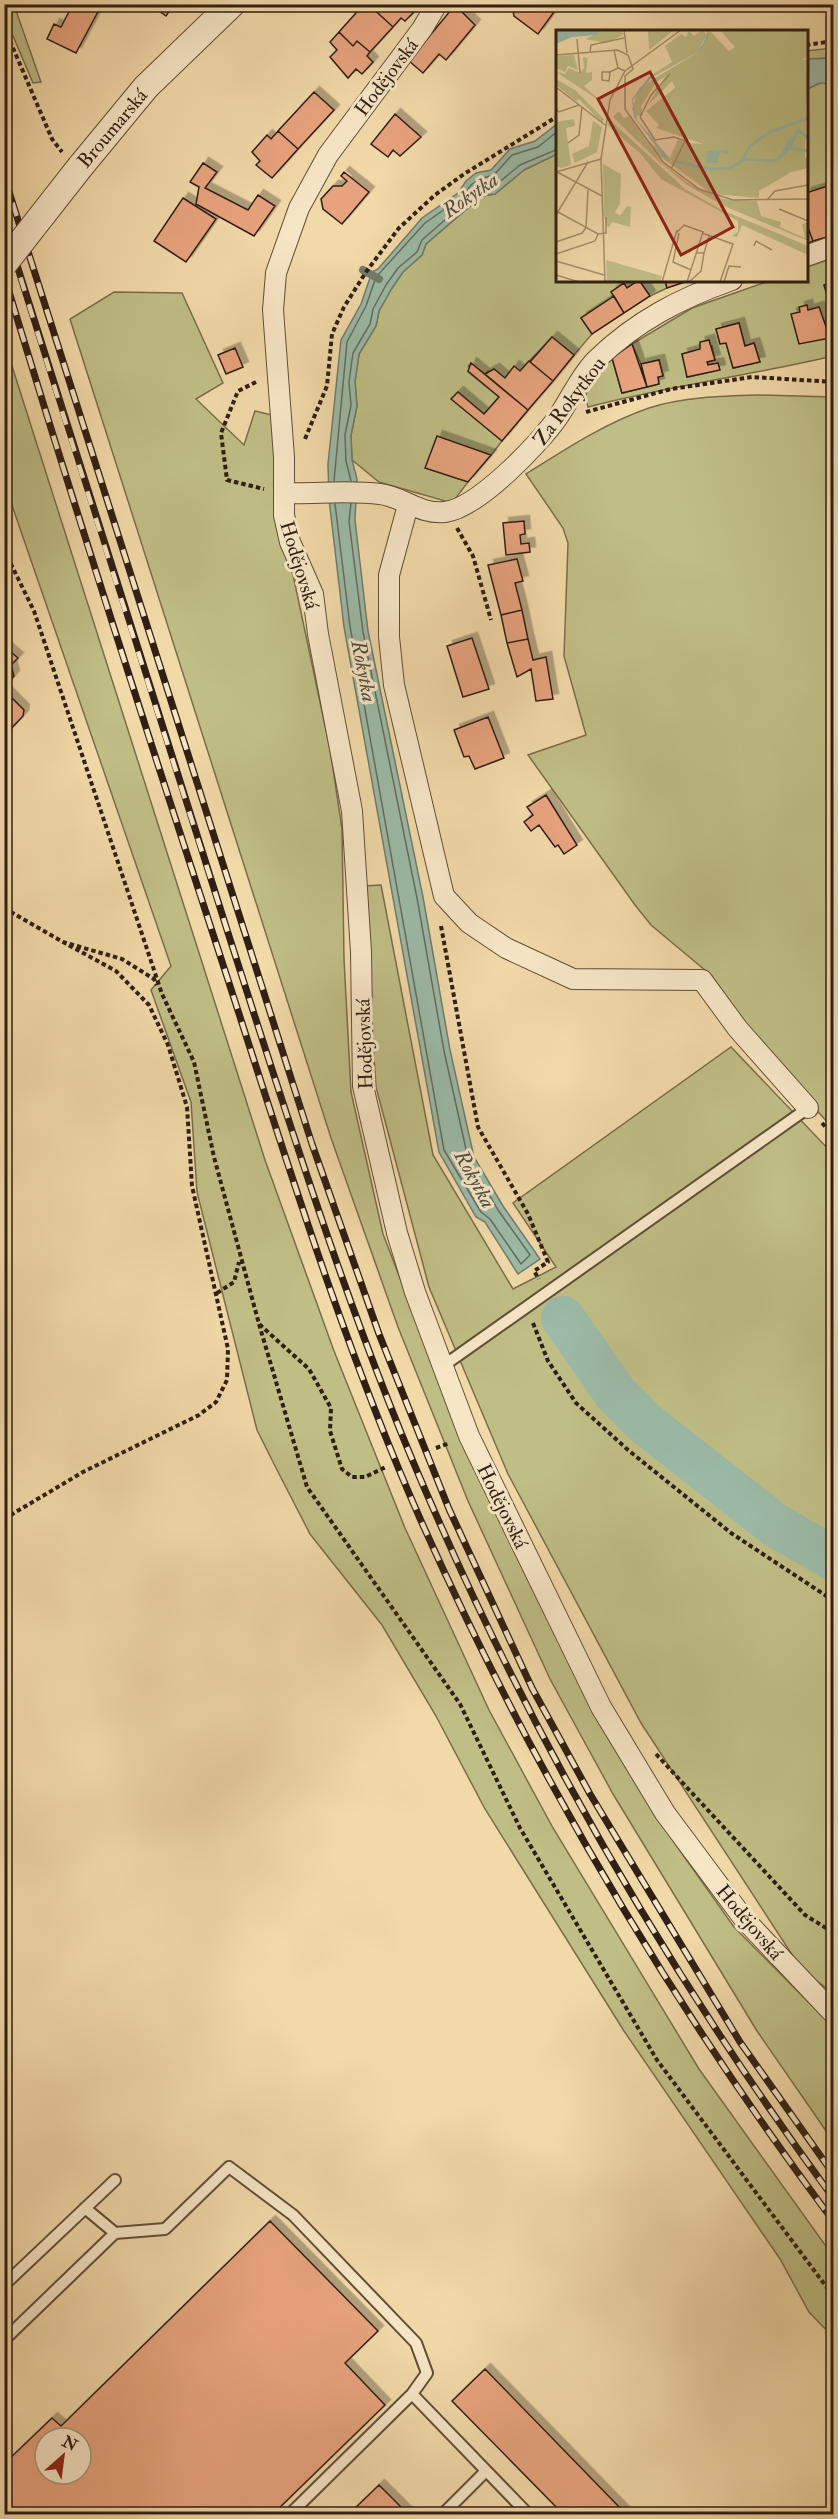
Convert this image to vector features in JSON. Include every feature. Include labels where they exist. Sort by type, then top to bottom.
[{"type":"street","name":"Broumarská","points":[[4,264],[72,161],[232,4]]},
{"type":"street","name":"Hodějovská","points":[[437,4],[422,29],[328,155],[298,208],[276,273],[273,310],[279,372],[284,515],[290,542],[313,594],[318,634],[352,811],[361,952],[363,1086],[397,1233],[415,1292],[469,1436],[601,1707],[664,1813],[744,1919],[834,2014]]},
{"type":"street","points":[[808,256],[834,246]]},
{"type":"street","name":"Za Rokytkou","points":[[448,512],[475,498],[529,454],[558,417],[595,361],[635,327],[690,295],[726,282]]},
{"type":"street","points":[[285,493],[387,496],[425,511],[448,512]]},
{"type":"street","points":[[408,505],[389,575],[389,637],[394,686],[444,897],[469,923],[506,948],[573,979],[702,980],[738,1029],[808,1108]]},
{"type":"lane","points":[[443,1365],[808,1108]]},
{"type":"lane","points":[[4,2340],[115,2233],[165,2229],[229,2167],[293,2215],[416,2343],[427,2373],[412,2394],[290,2514]]},
{"type":"lane","points":[[4,2285],[115,2180]]},
{"type":"lane","points":[[86,2208],[115,2233]]},
{"type":"lane","points":[[412,2394],[528,2514]]},
{"type":"lane","points":[[444,2514],[485,2472]]},
{"type":"path","points":[[4,27],[52,138],[72,161]]},
{"type":"path","points":[[808,45],[834,41]]},
{"type":"path","points":[[302,445],[327,386],[332,334],[344,307],[366,272],[399,228],[435,195],[464,174],[556,117]]},
{"type":"path","points":[[279,372],[238,391],[221,433],[227,480],[285,493]]},
{"type":"path","points":[[558,417],[600,410],[671,389],[752,377],[834,382]]},
{"type":"path","points":[[448,512],[473,556],[491,620]]},
{"type":"path","points":[[4,550],[34,611],[162,994]]},
{"type":"path","points":[[444,897],[438,908],[478,1127],[528,1214],[548,1262],[534,1271]]},
{"type":"path","points":[[4,908],[116,971],[149,1005],[168,1045],[187,1107],[192,1186],[228,1349],[227,1380],[216,1402],[199,1415],[83,1472],[4,1519]]},
{"type":"path","points":[[63,942],[122,959],[154,979],[194,1062],[214,1157],[240,1258],[307,1487],[460,1704],[520,1828],[657,2060],[834,2297]]},
{"type":"path","points":[[217,1293],[234,1282],[240,1258]]},
{"type":"path","points":[[526,1308],[549,1361],[576,1402],[628,1450],[731,1533],[834,1601]]},
{"type":"path","points":[[260,1324],[309,1369],[331,1408],[330,1431],[342,1469],[352,1477],[365,1477],[386,1467]]},
{"type":"path","points":[[651,1749],[805,1915],[834,1933]]},
{"type":"shaded area","points":[[4,5],[14,5],[41,82],[33,83],[5,17]]},
{"type":"shaded area","points":[[833,48],[833,58],[808,59],[808,51]]},
{"type":"shaded area","points":[[820,83],[833,84],[833,184],[808,193],[808,89]]},
{"type":"shaded area","points":[[556,154],[556,282],[636,282],[627,288],[623,284],[611,292],[614,296],[581,318],[592,334],[574,355],[552,337],[520,371],[514,367],[505,378],[488,371],[485,374],[471,363],[468,366],[471,369],[468,372],[499,397],[484,414],[458,392],[452,399],[502,441],[491,455],[437,437],[426,468],[468,482],[452,503],[379,482],[352,460],[351,435],[357,406],[355,382],[359,354],[376,326],[379,311],[392,288],[403,272],[422,255],[426,244],[482,196],[495,194],[524,170]]},
{"type":"shaded area","points":[[833,258],[833,282],[824,285],[833,317],[833,356],[588,407],[586,399],[588,386],[612,358],[622,393],[659,384],[658,377],[663,375],[659,360],[641,364],[632,344],[692,308],[766,282],[808,282],[808,267]],"holes":[[[739,323],[745,346],[754,343],[760,362],[733,368],[726,343],[720,344],[716,329]],[[712,346],[715,360],[707,362],[708,365],[718,363],[719,370],[688,377],[682,354]]]},
{"type":"shaded area","points":[[640,282],[665,282],[667,288],[650,296]]},
{"type":"shaded area","points":[[114,292],[182,293],[223,383],[196,399],[244,445],[255,411],[276,416],[279,509],[330,749],[342,829],[344,959],[351,1092],[383,1234],[462,1439],[590,1706],[676,1845],[734,1927],[833,2027],[833,2141],[757,2031],[613,1794],[550,1679],[468,1501],[398,1327],[331,1138],[70,319]]},
{"type":"shaded area","points":[[4,341],[265,1160],[334,1351],[405,1528],[489,1710],[553,1828],[699,2069],[833,2256],[833,2337],[809,2312],[780,2259],[624,2031],[485,1809],[436,1716],[382,1625],[310,1534],[257,1430],[197,1192],[191,1102],[151,990],[171,966],[5,485]]},
{"type":"shaded area","points":[[759,395],[833,397],[833,1128],[772,1062],[712,976],[651,925],[528,755],[586,735],[564,656],[568,543],[563,528],[526,474],[601,429],[649,408],[689,399]]},
{"type":"shaded area","points":[[381,885],[433,1155],[513,1289],[556,1267],[513,1203],[731,1047],[833,1154],[833,1993],[802,1970],[641,1723],[508,1474],[429,1287],[376,1087],[363,886]]},
{"type":"water","points":[[833,58],[833,84],[820,83],[808,89],[808,59]]},
{"type":"water","points":[[556,125],[556,154],[524,170],[495,194],[482,196],[426,244],[422,255],[403,272],[392,288],[379,311],[376,326],[359,354],[355,382],[357,406],[351,435],[352,460],[357,479],[355,520],[368,631],[423,897],[450,1050],[474,1157],[503,1206],[540,1259],[518,1274],[485,1222],[476,1217],[439,1152],[344,627],[329,499],[328,464],[341,340],[361,304],[372,272],[378,269],[422,218],[458,193],[466,181],[476,173],[491,170],[510,149],[535,141]]},
{"type":"building","points":[[73,4],[102,4],[76,53],[47,39],[54,24],[61,27]]},
{"type":"building","points":[[149,4],[174,4],[166,16]]},
{"type":"building","points":[[364,4],[368,4],[393,27],[370,52],[357,41],[353,46],[339,32]]},
{"type":"building","points":[[368,4],[413,4],[410,8],[414,12],[405,21],[401,18],[393,27]]},
{"type":"building","points":[[518,4],[544,4],[554,12],[538,34],[514,16],[513,11]]},
{"type":"building","points":[[455,5],[475,25],[446,60],[439,54],[423,73],[409,61]]},
{"type":"building","points":[[339,32],[353,46],[357,41],[370,52],[367,56],[373,62],[362,74],[356,69],[348,78],[330,57],[337,50],[330,42]]},
{"type":"building","points":[[314,92],[334,110],[298,149],[278,131]]},
{"type":"building","points":[[395,114],[421,137],[400,156],[393,150],[388,157],[371,144]]},
{"type":"building","points":[[278,131],[298,149],[272,178],[256,165],[260,161],[252,152],[267,135],[271,139]]},
{"type":"building","points":[[203,163],[217,172],[205,188],[248,210],[258,195],[275,206],[254,236],[196,204],[199,187],[190,182]]},
{"type":"building","points":[[344,172],[369,192],[342,224],[323,209],[321,199],[333,186],[342,186],[347,181],[341,176]]},
{"type":"building","points":[[834,184],[834,235],[813,241],[808,227],[808,192]]},
{"type":"building","points":[[183,198],[216,219],[186,262],[154,241]]},
{"type":"building","points":[[808,227],[813,241],[808,243]]},
{"type":"building","points":[[640,282],[650,296],[624,313],[611,292],[624,283],[627,288]]},
{"type":"building","points":[[666,282],[685,282],[667,288]]},
{"type":"building","points":[[834,282],[834,317],[824,285]]},
{"type":"building","points":[[614,296],[624,313],[592,334],[581,318]]},
{"type":"building","points":[[807,305],[808,310],[819,307],[830,338],[799,344],[791,314],[800,312],[799,307]]},
{"type":"building","points":[[739,323],[745,346],[754,343],[760,362],[733,368],[726,343],[720,344],[716,329]]},
{"type":"building","points":[[552,337],[574,355],[553,381],[530,362]]},
{"type":"building","points":[[709,340],[715,360],[707,362],[708,365],[718,363],[720,370],[687,377],[682,354],[700,349],[700,342]]},
{"type":"building","points":[[632,344],[647,387],[622,393],[612,358]]},
{"type":"building","points":[[235,348],[243,367],[226,374],[218,355]]},
{"type":"building","points":[[659,360],[663,376],[658,377],[659,384],[647,387],[641,364]]},
{"type":"building","points":[[529,361],[553,381],[528,410],[485,374],[494,369],[505,378],[514,366],[520,371]]},
{"type":"building","points":[[471,363],[528,410],[502,441],[451,399],[458,392],[484,414],[499,397],[468,371]]},
{"type":"building","points":[[437,436],[491,455],[468,482],[425,468]]},
{"type":"building","points":[[524,521],[525,534],[520,535],[521,544],[529,543],[530,552],[506,555],[503,523]]},
{"type":"building","points":[[517,559],[523,581],[515,583],[522,610],[501,615],[488,565]]},
{"type":"building","points":[[522,610],[528,639],[507,643],[501,615]]},
{"type":"building","points":[[472,638],[489,689],[463,697],[447,646]]},
{"type":"building","points":[[528,639],[533,660],[546,657],[553,699],[536,701],[531,669],[517,677],[507,643]]},
{"type":"building","points":[[4,646],[18,658],[11,665],[14,676],[4,687]]},
{"type":"building","points":[[4,690],[24,710],[23,716],[4,736]]},
{"type":"building","points":[[488,717],[504,758],[475,769],[469,756],[464,757],[454,730]]},
{"type":"building","points":[[546,795],[577,845],[564,854],[558,845],[555,847],[539,825],[531,831],[524,822],[533,815],[527,807]]},
{"type":"building","points":[[270,2221],[378,2331],[345,2363],[385,2405],[273,2514],[4,2514],[4,2464],[33,2436],[33,2486],[93,2486],[93,2426],[61,2426]]},
{"type":"building","points":[[485,2369],[626,2514],[563,2514],[452,2401]]},
{"type":"building","points":[[52,2418],[61,2426],[44,2426]]},
{"type":"building","points":[[379,2485],[408,2514],[349,2514]]},
{"type":"waterway","points":[[363,270],[379,279]]},
{"type":"waterway","name":"Rokytka","points":[[563,1318],[616,1394],[645,1423],[775,1525],[834,1559]]},
{"type":"railway","points":[[4,176],[312,1144],[379,1334],[449,1509],[532,1688],[590,1794],[740,2042],[834,2175]]},
{"type":"railway","points":[[4,224],[300,1156],[351,1302],[407,1446],[478,1607],[568,1783],[668,1954],[721,2037],[776,2119],[834,2199]]},
{"type":"railway","points":[[4,275],[115,632],[319,1258],[394,1458],[465,1615],[510,1706],[608,1884],[716,2056],[834,2222]]}]
